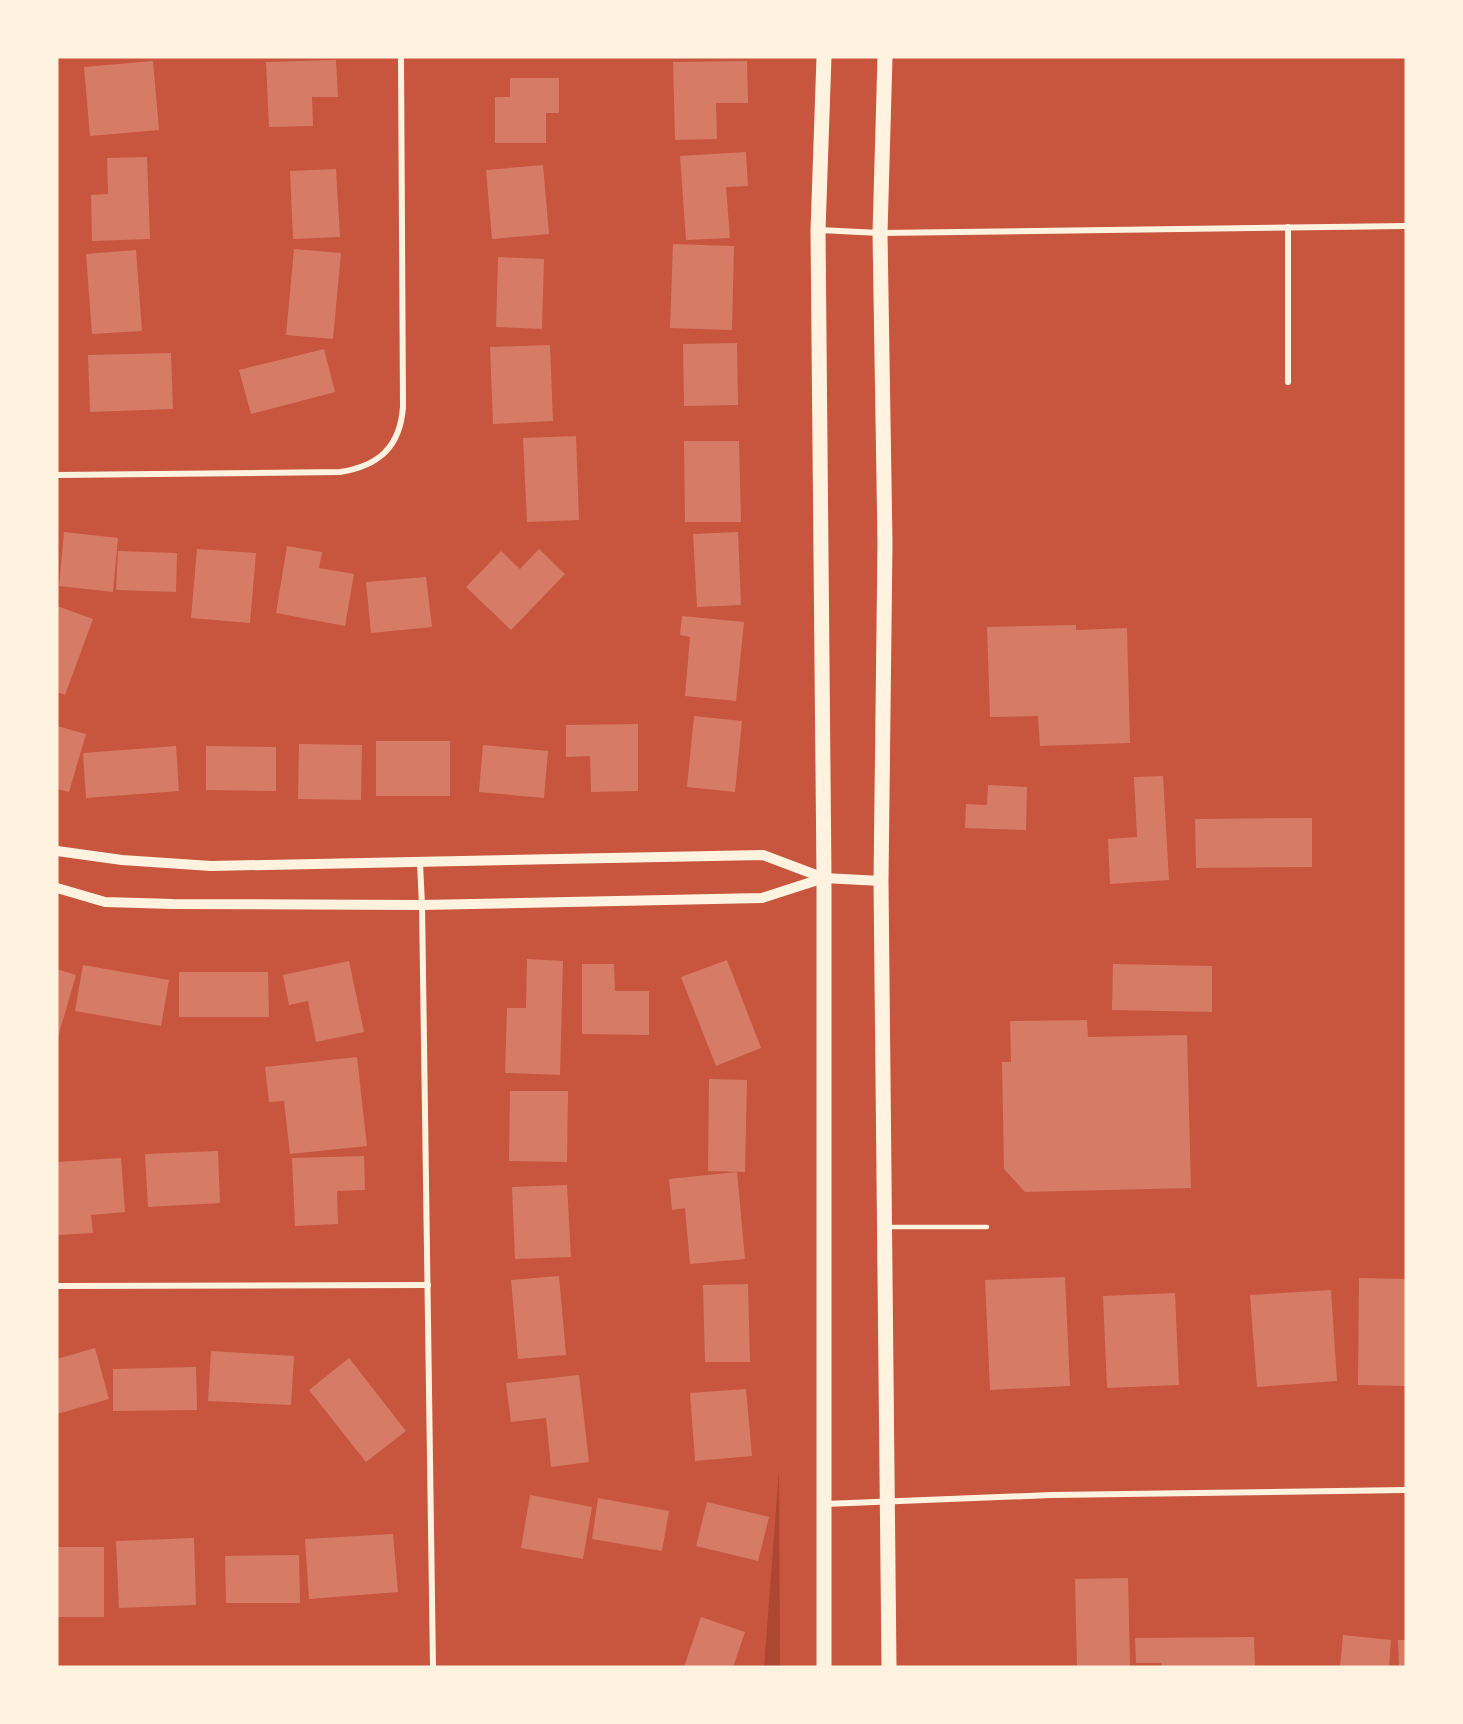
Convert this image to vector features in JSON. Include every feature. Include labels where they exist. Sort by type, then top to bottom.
[{"type":"main road","points":[[824,57],[818,230],[824,878],[824,1667]]},
{"type":"main road","points":[[885,57],[880,233],[885,543],[881,881],[890,1667]]},
{"type":"street","points":[[57,475],[340,472],[359,469],[387,451],[397,436],[403,407],[401,57]]},
{"type":"street","points":[[818,230],[880,233],[1406,226]]},
{"type":"street","points":[[1288,227],[1288,382]]},
{"type":"street","points":[[57,850],[123,860],[211,866],[420,864],[763,855],[824,878],[881,881]]},
{"type":"street","points":[[420,864],[433,1667]]},
{"type":"street","points":[[57,888],[105,902],[422,905],[762,898],[824,878]]},
{"type":"street","points":[[57,1286],[428,1285]]},
{"type":"street","points":[[824,1504],[1051,1495],[1406,1490]]},
{"type":"lane","points":[[884,1227],[987,1227]]},
{"type":"shaded area","points":[[779,1470],[780,1667],[764,1667]]},
{"type":"building","points":[[336,60],[338,97],[312,97],[313,126],[269,127],[266,62]]},
{"type":"building","points":[[153,61],[159,130],[90,136],[84,67]]},
{"type":"building","points":[[747,61],[748,103],[716,103],[717,139],[675,140],[673,62]]},
{"type":"building","points":[[510,78],[559,78],[559,113],[546,113],[546,143],[495,143],[495,97],[510,97]]},
{"type":"building","points":[[746,152],[748,186],[726,187],[730,238],[686,240],[680,156]]},
{"type":"building","points":[[147,157],[150,239],[92,241],[91,195],[108,194],[107,158]]},
{"type":"building","points":[[543,165],[549,234],[492,239],[486,170]]},
{"type":"building","points":[[336,169],[340,237],[293,239],[290,171]]},
{"type":"building","points":[[673,244],[734,246],[732,330],[670,328]]},
{"type":"building","points":[[294,249],[341,253],[333,339],[286,335]]},
{"type":"building","points":[[136,250],[142,331],[92,334],[86,254]]},
{"type":"building","points":[[498,257],[544,259],[542,329],[496,327]]},
{"type":"building","points":[[737,343],[738,405],[684,406],[683,344]]},
{"type":"building","points":[[550,345],[553,421],[493,424],[490,347]]},
{"type":"building","points":[[324,349],[335,392],[251,414],[239,370]]},
{"type":"building","points":[[171,353],[173,409],[90,412],[88,355]]},
{"type":"building","points":[[576,436],[579,520],[527,522],[523,438]]},
{"type":"building","points":[[684,441],[739,441],[741,522],[685,522]]},
{"type":"building","points":[[64,532],[118,538],[113,592],[59,586]]},
{"type":"building","points":[[738,532],[741,605],[697,607],[693,534]]},
{"type":"building","points":[[287,546],[322,552],[319,568],[354,574],[345,626],[276,613]]},
{"type":"building","points":[[197,549],[256,553],[250,623],[191,618]]},
{"type":"building","points":[[539,549],[565,574],[511,630],[466,587],[501,551],[520,569]]},
{"type":"building","points":[[118,551],[177,553],[176,592],[116,590]]},
{"type":"building","points":[[426,577],[432,627],[371,633],[366,582]]},
{"type":"building","points":[[57,606],[93,619],[65,695],[57,692]]},
{"type":"building","points":[[682,616],[744,622],[736,701],[685,696],[690,637],[680,635]]},
{"type":"building","points":[[1076,625],[1076,630],[1127,628],[1130,743],[1040,746],[1038,716],[990,717],[987,627]]},
{"type":"building","points":[[694,716],[742,721],[735,792],[687,787]]},
{"type":"building","points":[[638,724],[638,791],[591,792],[590,756],[566,757],[566,725]]},
{"type":"building","points":[[57,726],[86,734],[69,792],[57,789]]},
{"type":"building","points":[[376,741],[450,741],[450,796],[376,796]]},
{"type":"building","points":[[299,744],[362,745],[361,800],[298,799]]},
{"type":"building","points":[[483,745],[548,751],[544,798],[479,792]]},
{"type":"building","points":[[176,746],[179,791],[86,798],[83,753]]},
{"type":"building","points":[[206,746],[276,747],[276,791],[206,790]]},
{"type":"building","points":[[1163,776],[1169,880],[1110,884],[1108,839],[1137,837],[1134,777]]},
{"type":"building","points":[[988,785],[1027,787],[1026,830],[965,828],[966,804],[987,805]]},
{"type":"building","points":[[1312,818],[1312,867],[1196,868],[1195,819]]},
{"type":"building","points":[[527,959],[563,961],[560,1075],[505,1073],[507,1008],[526,1008]]},
{"type":"building","points":[[727,960],[761,1048],[716,1066],[681,977]]},
{"type":"building","points":[[349,961],[364,1032],[316,1042],[308,1001],[289,1005],[283,975]]},
{"type":"building","points":[[582,964],[614,964],[615,991],[649,991],[649,1035],[582,1034]]},
{"type":"building","points":[[1113,964],[1212,966],[1212,1012],[1112,1010]]},
{"type":"building","points":[[83,965],[169,980],[161,1026],[75,1011]]},
{"type":"building","points":[[57,969],[76,975],[58,1037],[57,1037]]},
{"type":"building","points":[[179,972],[268,972],[269,1017],[179,1017]]},
{"type":"building","points":[[1087,1020],[1088,1037],[1187,1035],[1191,1188],[1025,1192],[1004,1169],[1002,1062],[1011,1062],[1010,1021]]},
{"type":"building","points":[[357,1057],[367,1146],[290,1154],[284,1101],[269,1102],[265,1067]]},
{"type":"building","points":[[709,1079],[747,1080],[745,1172],[708,1171]]},
{"type":"building","points":[[510,1091],[568,1091],[567,1162],[509,1161]]},
{"type":"building","points":[[218,1151],[220,1203],[148,1207],[145,1154]]},
{"type":"building","points":[[364,1156],[365,1190],[337,1191],[338,1224],[295,1226],[292,1158]]},
{"type":"building","points":[[121,1158],[125,1212],[91,1215],[93,1233],[57,1235],[57,1162]]},
{"type":"building","points":[[737,1172],[745,1259],[690,1264],[685,1208],[672,1210],[669,1179]]},
{"type":"building","points":[[567,1185],[571,1257],[515,1259],[512,1187]]},
{"type":"building","points":[[559,1276],[566,1355],[518,1359],[511,1280]]},
{"type":"building","points":[[1065,1277],[1070,1386],[990,1390],[985,1280]]},
{"type":"building","points":[[1359,1278],[1406,1279],[1406,1386],[1358,1385]]},
{"type":"building","points":[[748,1284],[750,1362],[705,1362],[703,1285]]},
{"type":"building","points":[[1331,1290],[1337,1381],[1257,1387],[1250,1295]]},
{"type":"building","points":[[1175,1293],[1179,1385],[1107,1388],[1103,1296]]},
{"type":"building","points":[[95,1348],[109,1399],[57,1414],[57,1359]]},
{"type":"building","points":[[211,1351],[294,1356],[291,1405],[208,1401]]},
{"type":"building","points":[[349,1358],[406,1431],[366,1462],[309,1390]]},
{"type":"building","points":[[196,1367],[197,1410],[113,1411],[113,1369]]},
{"type":"building","points":[[579,1375],[589,1462],[551,1467],[546,1418],[511,1422],[506,1383]]},
{"type":"building","points":[[746,1389],[752,1456],[695,1461],[690,1393]]},
{"type":"building","points":[[530,1495],[592,1507],[583,1559],[521,1548]]},
{"type":"building","points":[[598,1498],[669,1511],[662,1551],[592,1539]]},
{"type":"building","points":[[707,1502],[769,1517],[758,1561],[696,1546]]},
{"type":"building","points":[[393,1534],[398,1592],[309,1599],[305,1539]]},
{"type":"building","points":[[194,1538],[196,1605],[119,1608],[116,1541]]},
{"type":"building","points":[[57,1547],[104,1547],[104,1617],[57,1617]]},
{"type":"building","points":[[299,1555],[300,1603],[226,1603],[225,1556]]},
{"type":"building","points":[[1128,1578],[1130,1667],[1077,1667],[1075,1579]]},
{"type":"building","points":[[701,1617],[745,1632],[733,1667],[684,1667]]},
{"type":"building","points":[[1343,1635],[1391,1640],[1389,1667],[1340,1667]]},
{"type":"building","points":[[1254,1637],[1255,1667],[1162,1667],[1161,1663],[1136,1663],[1135,1638]]},
{"type":"building","points":[[1398,1640],[1406,1640],[1406,1667],[1399,1667]]}]
